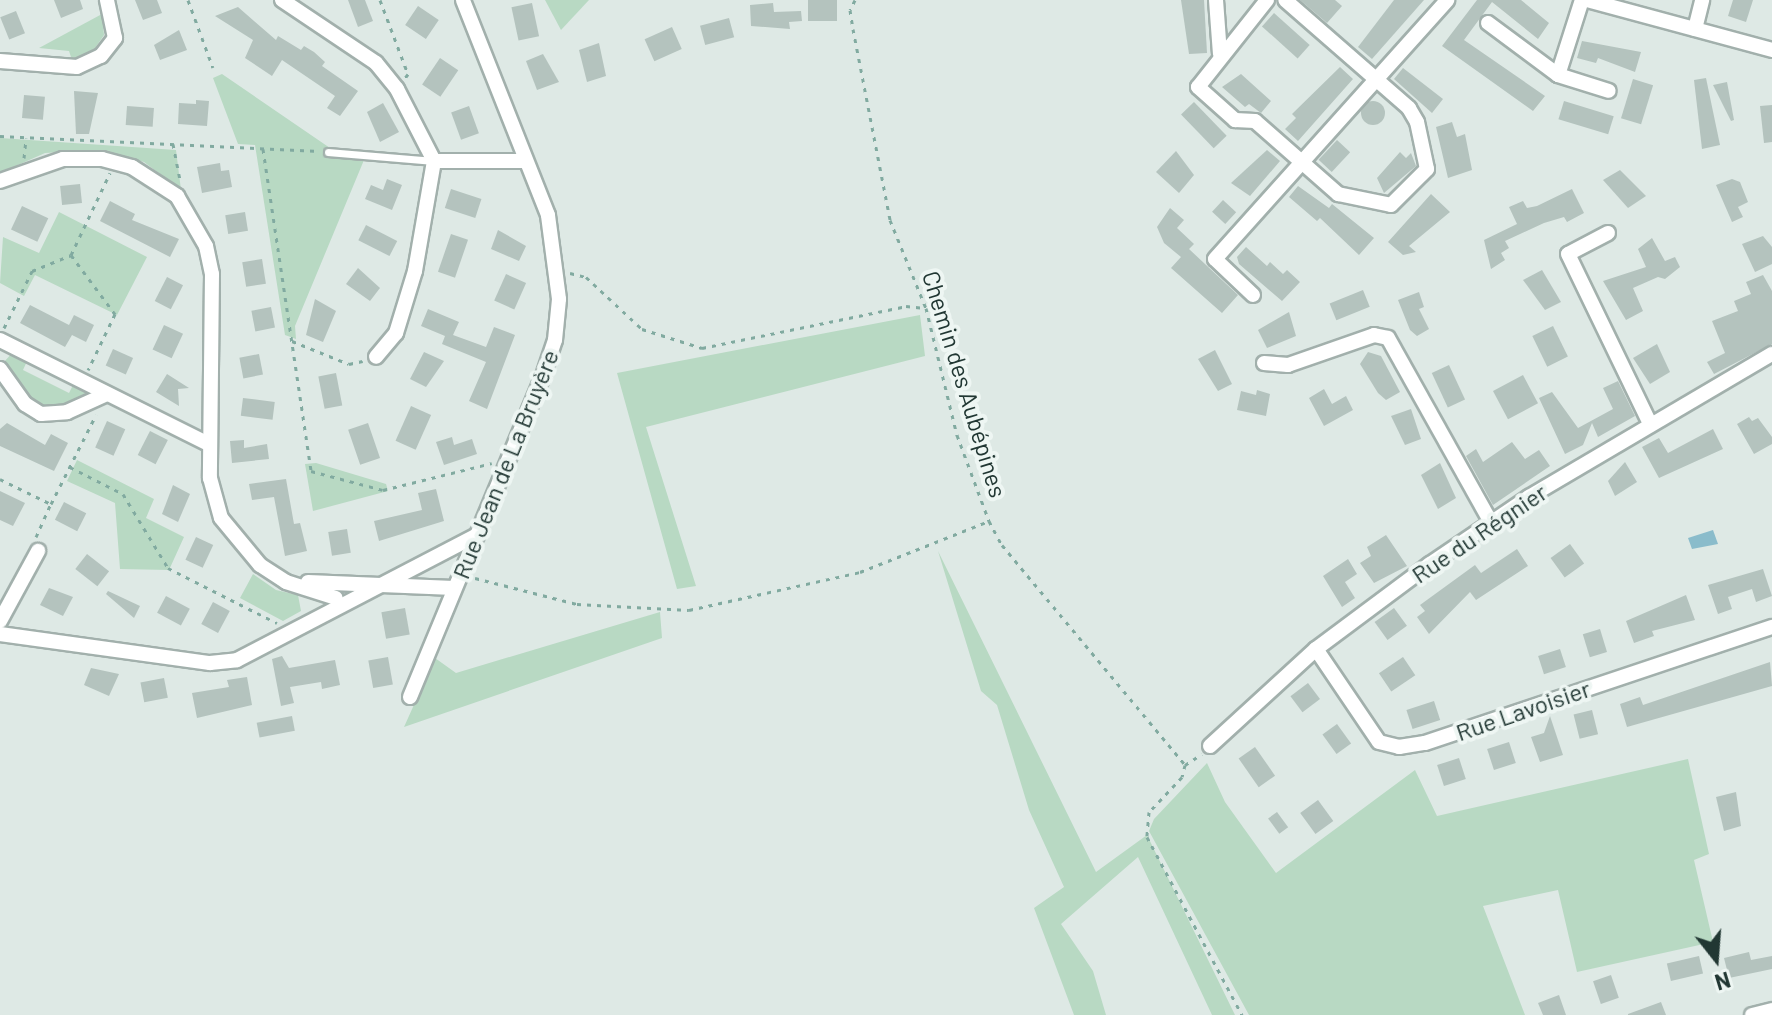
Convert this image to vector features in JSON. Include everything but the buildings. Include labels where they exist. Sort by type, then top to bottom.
[{"type":"street","points":[[0,61],[77,67],[101,56],[115,38],[107,0]]},
{"type":"street","points":[[282,0],[376,63],[397,89],[434,161],[415,271],[396,333],[376,357]]},
{"type":"street","name":"Rue Jean de La Bruyère","points":[[410,697],[555,340],[558,270],[548,215],[463,0]]},
{"type":"street","points":[[1216,0],[1220,54]]},
{"type":"street","points":[[1267,0],[1220,54],[1198,87],[1235,120],[1255,121],[1338,194],[1391,205],[1402,199],[1427,169],[1428,158],[1409,108],[1285,0]]},
{"type":"street","points":[[1253,295],[1215,259],[1447,0]]},
{"type":"street","points":[[1558,75],[1584,0],[1772,50]]},
{"type":"street","points":[[1695,29],[1702,0]]},
{"type":"street","points":[[1488,23],[1558,75],[1609,91]]},
{"type":"street","points":[[0,181],[63,159],[115,163],[143,173],[177,196],[206,246],[212,274],[210,478],[221,518],[260,565],[286,582],[339,597],[390,582],[454,588]]},
{"type":"street","points":[[434,161],[526,161]]},
{"type":"street","points":[[1608,233],[1568,254],[1650,424]]},
{"type":"street","points":[[1264,363],[1288,365],[1374,335],[1388,338],[1491,522]]},
{"type":"street","points":[[1,337],[83,382],[101,397],[209,444]]},
{"type":"street","name":"Rue du Régnier","points":[[1210,746],[1316,649],[1491,522],[1650,424],[1772,354]]},
{"type":"street","points":[[0,369],[25,404],[41,414],[67,412],[101,397]]},
{"type":"street","points":[[0,634],[210,663],[237,660],[296,631],[339,597],[390,582],[477,535]]},
{"type":"street","points":[[0,621],[38,551]]},
{"type":"street","name":"Rue Lavoisier","points":[[1316,649],[1379,742],[1399,747],[1425,743],[1772,627]]},
{"type":"street","points":[[1752,1015],[1772,1010]]},
{"type":"lane","points":[[328,152],[434,161]]},
{"type":"path","points":[[188,0],[213,68]]},
{"type":"path","points":[[380,0],[408,74],[397,89]]},
{"type":"path","name":"Chemin des Aubépines","points":[[855,0],[850,10],[853,29],[890,220],[926,308],[957,435],[989,521],[1002,545],[1185,765]]},
{"type":"path","points":[[0,136],[328,152]]},
{"type":"path","points":[[22,171],[26,138]]},
{"type":"path","points":[[173,144],[181,180],[177,196]]},
{"type":"path","points":[[263,149],[311,471],[383,490],[507,460]]},
{"type":"path","points":[[1,337],[32,271],[71,255],[115,163]]},
{"type":"path","points":[[71,255],[115,314],[83,382]]},
{"type":"path","points":[[558,270],[586,277],[642,329],[702,348],[906,306],[926,308]]},
{"type":"path","points":[[292,341],[349,364],[376,357]]},
{"type":"path","points":[[38,551],[36,536],[98,410],[101,397]]},
{"type":"path","points":[[70,467],[123,494],[168,568],[296,631]]},
{"type":"path","points":[[0,479],[51,504]]},
{"type":"path","points":[[461,572],[499,587],[577,604],[689,610],[860,572],[989,521]]},
{"type":"path","points":[[1210,746],[1185,765],[1182,777],[1149,812],[1147,837],[1242,1015]]},
{"type":"green space","points":[[545,0],[589,0],[561,30]]},
{"type":"green space","points":[[102,14],[104,35],[91,54],[72,60],[69,51],[39,48]]},
{"type":"green space","points":[[222,74],[330,148],[331,157],[364,160],[295,326],[296,339],[285,335],[255,145],[238,144],[213,78]]},
{"type":"green space","points":[[0,138],[176,150],[181,190],[144,162],[100,150],[45,153],[0,173]]},
{"type":"green space","points":[[59,212],[147,257],[117,315],[35,275],[24,296],[0,283],[3,237],[39,253]]},
{"type":"green space","points":[[920,315],[925,356],[646,427],[696,586],[677,589],[617,373]]},
{"type":"green space","points":[[13,352],[28,359],[23,370],[69,393],[74,383],[85,389],[85,399],[57,409],[39,407],[4,362]]},
{"type":"green space","points":[[77,460],[154,499],[146,518],[184,537],[169,570],[120,569],[115,503],[67,481]]},
{"type":"green space","points":[[316,463],[386,484],[388,491],[313,511],[305,464]]},
{"type":"green space","points":[[938,551],[1096,872],[1147,835],[1235,1015],[1212,1015],[1138,857],[1061,924],[1093,971],[1106,1015],[1074,1015],[1034,908],[1064,887],[1029,810],[997,705],[981,691]]},
{"type":"green space","points":[[253,574],[276,590],[298,595],[301,611],[283,621],[240,598]]},
{"type":"green space","points":[[660,612],[662,638],[404,727],[435,658],[456,673]]},
{"type":"green space","points":[[1688,759],[1709,854],[1694,860],[1713,942],[1577,972],[1558,890],[1483,906],[1525,1015],[1249,1015],[1149,831],[1154,819],[1207,763],[1225,802],[1276,873],[1415,770],[1437,816]]},
{"type":"water","points":[[1713,530],[1718,544],[1692,549],[1688,538]]}]
